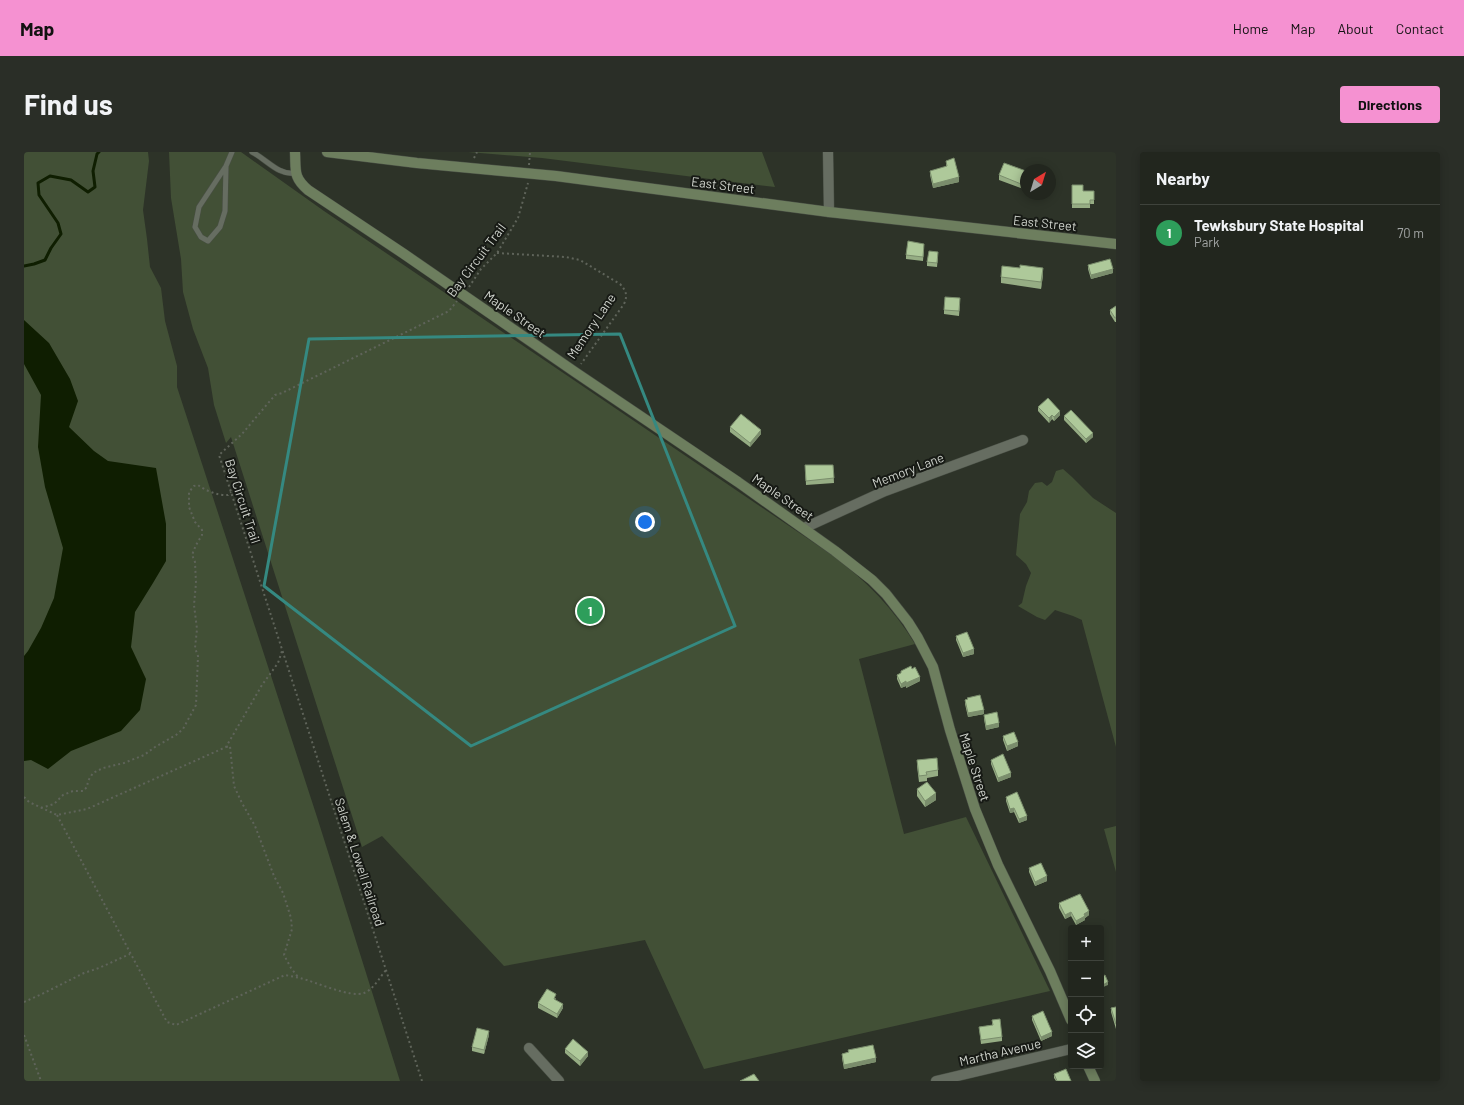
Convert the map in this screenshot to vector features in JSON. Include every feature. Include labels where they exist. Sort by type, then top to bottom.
[{"type":"street","points":[[295,152],[296,173]]},
{"type":"street","name":"East Street","points":[[327,152],[417,163],[556,176],[829,212],[1116,244]]},
{"type":"street","points":[[828,152],[829,212]]},
{"type":"street","name":"Maple Street","points":[[296,173],[297,179],[308,190],[464,294],[575,372],[804,528],[872,580],[898,609],[918,638],[933,668],[950,730],[975,809],[998,865],[1050,971],[1068,1013]]},
{"type":"street","name":"Memory Lane","points":[[804,528],[885,491],[1023,440]]},
{"type":"street","points":[[529,1048],[559,1081]]},
{"type":"street","name":"Martha Avenue","points":[[936,1081],[1068,1050]]},
{"type":"street","points":[[1089,1069],[1095,1081]]},
{"type":"lane","points":[[226,166],[224,211],[220,227],[208,241],[201,237],[195,227],[199,207],[226,166],[232,152]]},
{"type":"lane","points":[[252,152],[282,172],[287,174],[296,173]]},
{"type":"path","name":"Bay Circuit Trail","points":[[282,649],[219,455],[242,434],[275,394],[282,393],[449,311],[497,252],[518,218],[528,185],[530,152]]},
{"type":"path","name":"Memory Lane","points":[[497,252],[566,257],[580,260],[620,284],[625,290],[626,299],[624,304],[575,372]]},
{"type":"path","points":[[41,808],[54,804],[62,795],[74,791],[83,791],[87,787],[88,781],[93,773],[103,768],[124,763],[144,755],[176,735],[182,729],[196,705],[198,656],[195,648],[197,629],[194,605],[196,583],[192,555],[202,535],[202,530],[195,522],[189,507],[189,492],[194,486],[198,485],[204,490],[214,492],[221,496],[228,495],[231,492]]},
{"type":"path","points":[[57,816],[87,809],[226,746],[262,685],[278,663],[282,649]]},
{"type":"path","name":"Salem & Lowell Railroad","points":[[282,649],[422,1081]]},
{"type":"path","points":[[226,746],[230,746],[234,786],[255,826],[274,876],[283,893],[291,918],[292,929],[284,955],[291,968],[299,978]]},
{"type":"path","points":[[24,797],[29,802],[57,816],[166,1022],[176,1025],[285,975],[338,990],[364,993],[372,987],[386,970]]},
{"type":"path","points":[[24,802],[29,802]]},
{"type":"path","points":[[24,1002],[130,953]]},
{"type":"path","points":[[24,1035],[41,1081]]},
{"type":"highlighted area","points":[[620,334],[735,626],[471,746],[264,586],[309,339]]},
{"type":"shaded area","points":[[24,152],[148,152],[149,161],[143,210],[150,267],[161,288],[165,321],[177,366],[177,387],[317,817],[400,1081],[24,1081]]},
{"type":"shaded area","points":[[169,152],[241,152],[324,211],[835,557],[869,586],[898,619],[915,644],[859,659],[904,834],[966,817],[1050,991],[704,1069],[645,940],[504,966],[382,836],[362,847],[231,437],[226,443],[214,405],[208,368],[193,329],[183,292],[181,259],[171,198]]},
{"type":"shaded area","points":[[468,152],[762,152],[775,187],[542,158]]},
{"type":"shaded area","points":[[24,320],[49,343],[70,379],[78,401],[69,427],[94,451],[108,461],[156,468],[166,524],[166,561],[135,612],[131,647],[146,679],[140,710],[121,731],[71,751],[48,769],[31,760],[24,761],[24,656],[41,628],[54,598],[63,548],[45,487],[38,447],[41,395],[24,364]]},
{"type":"shaded area","points":[[1063,469],[1093,498],[1116,513],[1116,747],[1082,620],[1055,610],[1045,620],[1018,606],[1022,603],[1031,573],[1026,564],[1016,555],[1020,514],[1027,502],[1029,491],[1035,483],[1042,482],[1047,486],[1052,482],[1056,471]]},
{"type":"shaded area","points":[[1116,826],[1116,872],[1104,829]]},
{"type":"building","points":[[954,158],[959,177],[933,184],[930,171],[947,166],[946,161]]},
{"type":"building","points":[[1004,163],[1020,169],[1020,184],[999,175]]},
{"type":"building","points":[[1072,185],[1083,185],[1083,191],[1094,191],[1094,200],[1090,200],[1090,204],[1072,204]]},
{"type":"building","points":[[908,241],[924,244],[923,257],[906,255]]},
{"type":"building","points":[[929,251],[938,252],[937,263],[927,262]]},
{"type":"building","points":[[1110,259],[1113,269],[1091,275],[1088,265]]},
{"type":"building","points":[[1020,265],[1043,268],[1041,282],[1001,277],[1002,266],[1020,268]]},
{"type":"building","points":[[945,297],[960,298],[959,311],[944,310]]},
{"type":"building","points":[[1116,306],[1116,318],[1115,318],[1110,310]]},
{"type":"building","points":[[1048,398],[1060,411],[1054,417],[1052,415],[1049,418],[1038,407]]},
{"type":"building","points":[[1071,410],[1093,433],[1086,439],[1064,416]]},
{"type":"building","points":[[741,414],[761,430],[750,443],[730,427]]},
{"type":"building","points":[[805,465],[833,465],[834,478],[806,481]]},
{"type":"building","points":[[967,632],[974,649],[963,653],[956,636]]},
{"type":"building","points":[[911,666],[912,669],[915,667],[920,677],[901,684],[897,675],[901,673],[901,671]]},
{"type":"building","points":[[980,695],[984,710],[968,713],[965,700],[968,699],[967,698]]},
{"type":"building","points":[[997,712],[999,723],[986,726],[984,715]]},
{"type":"building","points":[[1014,732],[1018,742],[1007,746],[1003,736]]},
{"type":"building","points":[[1003,754],[1011,773],[998,778],[991,760]]},
{"type":"building","points":[[937,758],[938,770],[926,772],[927,775],[919,776],[917,760]]},
{"type":"building","points":[[927,782],[936,793],[925,801],[917,789]]},
{"type":"building","points":[[1017,792],[1027,816],[1019,819],[1014,808],[1010,809],[1006,797]]},
{"type":"building","points":[[1041,863],[1047,876],[1035,882],[1029,868]]},
{"type":"building","points":[[1080,894],[1089,911],[1084,914],[1085,916],[1076,921],[1071,912],[1065,915],[1059,903]]},
{"type":"building","points":[[1104,976],[1108,982],[1104,984]]},
{"type":"building","points":[[547,989],[556,994],[554,999],[563,1004],[557,1014],[538,1003]]},
{"type":"building","points":[[1116,1007],[1116,1024],[1111,1008]]},
{"type":"building","points":[[1043,1011],[1052,1032],[1041,1037],[1032,1016]]},
{"type":"building","points":[[1000,1019],[1002,1037],[981,1040],[979,1027],[993,1025],[992,1020]]},
{"type":"building","points":[[477,1028],[489,1031],[484,1050],[472,1047]]},
{"type":"building","points":[[573,1039],[588,1052],[580,1061],[565,1049]]},
{"type":"building","points":[[873,1045],[876,1058],[844,1065],[842,1054],[849,1052],[848,1050]]},
{"type":"building","points":[[1066,1069],[1071,1081],[1057,1081],[1054,1074]]},
{"type":"building","points":[[754,1074],[759,1081],[740,1081]]},
{"type":"waterway","points":[[24,266],[45,260],[61,234],[58,223],[39,195],[38,183],[50,176],[71,180],[88,192],[95,187],[93,171],[97,154],[99,152]]},
{"type":"place","name":"Tewksbury State Hospital","points":[[590,611]]}]
